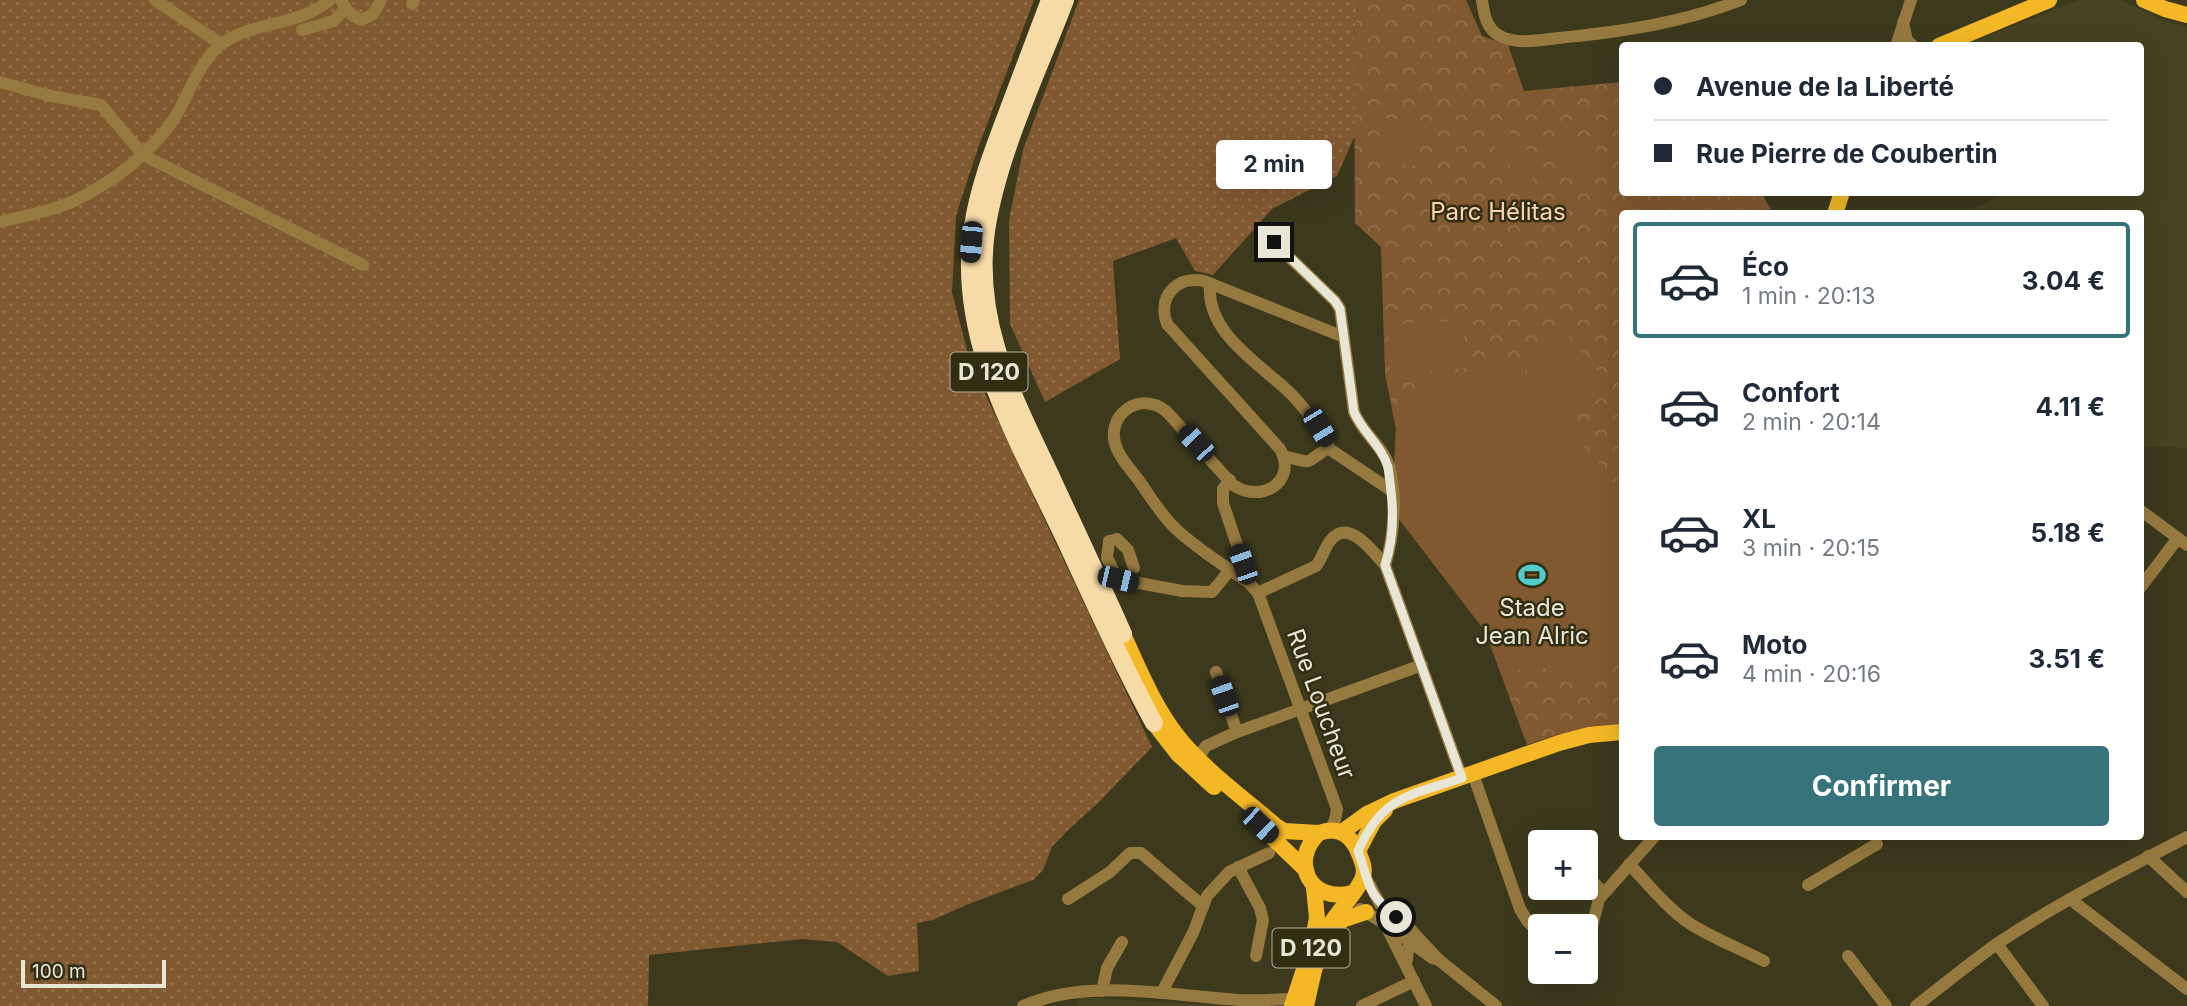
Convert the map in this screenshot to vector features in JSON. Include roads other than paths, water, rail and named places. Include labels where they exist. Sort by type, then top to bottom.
[{"type":"highway","name":"D 120","points":[[1050,0],[980,190],[970,256],[974,312],[980,345],[996,391],[1154,723]]},
{"type":"highway","name":"D 120","points":[[1065,0],[1006,153],[996,187],[986,232],[984,256],[986,307],[990,332],[1008,386],[1124,634]]},
{"type":"main road","points":[[1949,42],[2049,0]]},
{"type":"main road","points":[[2144,0],[2187,15]]},
{"type":"main road","name":"D 120","points":[[1124,634],[1158,707],[1184,744],[1198,758],[1284,831],[1330,832]]},
{"type":"main road","name":"D 120","points":[[1154,723],[1192,768],[1260,825],[1306,870]]},
{"type":"main road","points":[[1330,832],[1353,841],[1364,866],[1364,874],[1344,897],[1314,888],[1306,870],[1306,853],[1313,839],[1394,802],[1574,738],[1619,732]]},
{"type":"main road","points":[[1358,851],[1374,821],[1394,802]]},
{"type":"main road","name":"D 120","points":[[1297,1004],[1317,918],[1314,888]]},
{"type":"main road","name":"D 120","points":[[1297,1004],[1344,897]]},
{"type":"main road","points":[[1321,950],[1342,920],[1366,912]]},
{"type":"street","points":[[155,0],[221,44]]},
{"type":"street","points":[[0,222],[71,202],[111,179],[143,155],[174,118],[204,64],[221,44],[242,33],[301,17],[330,0]]},
{"type":"street","points":[[302,30],[334,21],[343,4],[354,17],[362,20],[373,14],[381,0]]},
{"type":"street","points":[[1482,0],[1489,28],[1497,36],[1509,40],[1531,40],[1653,27],[1741,0]]},
{"type":"street","points":[[1897,42],[1911,0]]},
{"type":"street","points":[[1903,23],[1909,42]]},
{"type":"street","points":[[0,82],[51,96],[100,105],[143,155],[363,265]]},
{"type":"street","points":[[1261,230],[1335,301],[1342,316],[1354,412],[1359,425],[1385,458],[1392,491],[1394,527],[1385,565]]},
{"type":"street","points":[[1210,283],[1210,301],[1225,330],[1246,355],[1307,410],[1328,442],[1328,448],[1318,457],[1306,462],[1284,456],[1167,324],[1164,303],[1170,291],[1188,280],[1196,279],[1210,283],[1344,337]]},
{"type":"street","points":[[1284,456],[1282,475],[1273,488],[1266,492],[1249,493],[1230,480],[1161,407],[1147,402],[1129,406],[1117,418],[1113,435],[1119,453],[1166,517],[1184,536],[1254,589],[1316,566],[1329,542],[1340,535],[1361,538],[1385,565],[1422,665],[1520,909],[1528,922]]},
{"type":"street","points":[[1328,448],[1392,491]]},
{"type":"street","name":"Rue Loucheur","points":[[1230,480],[1223,489],[1223,503],[1337,809],[1330,832]]},
{"type":"street","points":[[2144,513],[2183,542],[2144,584]]},
{"type":"street","points":[[1134,568],[1128,550],[1117,539],[1110,541],[1107,558],[1118,579],[1182,591],[1212,592],[1230,570]]},
{"type":"street","points":[[1198,758],[1206,746],[1237,732],[1422,665]]},
{"type":"street","points":[[1216,672],[1237,732]]},
{"type":"street","points":[[1916,1006],[1997,944],[2070,899],[2187,837]]},
{"type":"street","points":[[1594,914],[1597,903],[1604,893],[1651,840]]},
{"type":"street","points":[[1808,885],[1877,845]]},
{"type":"street","points":[[1068,899],[1135,852],[1141,853],[1203,906]]},
{"type":"street","points":[[1162,992],[1193,933],[1207,895],[1218,882],[1238,867],[1269,853]]},
{"type":"street","points":[[2148,856],[2187,892]]},
{"type":"street","points":[[1629,864],[1677,914],[1711,936],[1764,961]]},
{"type":"street","points":[[1238,867],[1260,908],[1263,920],[1256,956]]},
{"type":"street","points":[[1364,874],[1380,905],[1411,937],[1432,958],[1439,960],[1496,1006]]},
{"type":"street","points":[[1598,887],[1604,893]]},
{"type":"street","points":[[1344,897],[1411,937]]},
{"type":"street","points":[[2070,899],[2187,989]]},
{"type":"street","points":[[1384,923],[1426,1006]]},
{"type":"street","points":[[1406,965],[1411,937]]},
{"type":"street","points":[[1102,992],[1107,968],[1122,942]]},
{"type":"street","points":[[1997,944],[2043,1006]]},
{"type":"street","points":[[1848,956],[1886,1006]]},
{"type":"street","points":[[1362,1006],[1413,981]]},
{"type":"street","points":[[1023,1006],[1061,993],[1102,992],[1162,992],[1246,1003],[1297,1004]]},
{"type":"place","name":"Stade Jean Alric","points":[[1532,575]]},
{"type":"park label","name":"Parc Hélitas","points":[[1498,212]]}]
